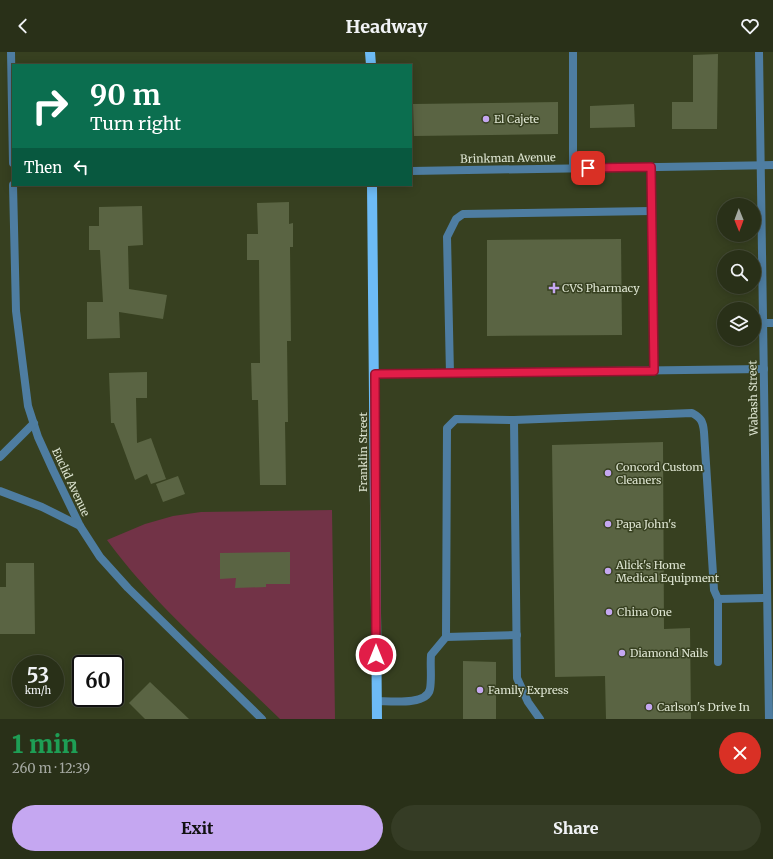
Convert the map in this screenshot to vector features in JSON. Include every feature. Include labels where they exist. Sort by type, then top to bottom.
[{"type":"main road","points":[[370,52],[371,64]]},
{"type":"main road","name":"Franklin Street","points":[[372,186],[375,374],[377,719]]},
{"type":"street","points":[[11,52],[12,108]]},
{"type":"street","points":[[573,52],[573,168]]},
{"type":"street","name":"Wabash Street","points":[[759,52],[767,598],[771,657],[769,719]]},
{"type":"street","name":"Brinkman Avenue","points":[[412,170],[773,165]]},
{"type":"street","points":[[651,167],[654,371]]},
{"type":"street","name":"Euclid Avenue","points":[[14,186],[16,311],[28,406],[50,464],[80,526],[100,557],[128,588],[262,719]]},
{"type":"street","points":[[450,374],[447,237],[456,219],[463,214],[651,211]]},
{"type":"street","points":[[763,323],[773,322]]},
{"type":"street","points":[[375,374],[764,369]]},
{"type":"street","points":[[376,702],[418,701],[426,697],[430,691],[431,655],[446,637],[447,428],[456,419],[514,420],[692,413],[701,418],[704,424],[714,590],[718,599],[718,662]]},
{"type":"street","points":[[514,420],[518,678],[528,702],[540,719]]},
{"type":"street","points":[[0,457],[34,424]]},
{"type":"street","points":[[0,491],[42,507],[80,526]]},
{"type":"street","points":[[718,599],[767,598]]},
{"type":"street","points":[[446,637],[517,635]]},
{"type":"shaded area","points":[[332,510],[335,719],[280,719],[168,611],[126,565],[107,540],[145,524],[173,516],[201,512]]},
{"type":"building","points":[[718,54],[717,129],[672,129],[672,102],[693,102],[693,55]]},
{"type":"building","name":"El Cajete","points":[[558,102],[558,134],[414,136],[413,104]]},
{"type":"building","points":[[634,104],[635,127],[590,128],[590,106]]},
{"type":"building","points":[[289,202],[289,224],[293,223],[293,247],[290,247],[291,341],[287,341],[288,422],[285,422],[286,485],[260,485],[258,400],[252,400],[251,363],[260,363],[259,260],[247,260],[247,234],[258,234],[257,203]]},
{"type":"building","points":[[142,206],[143,245],[128,246],[129,289],[167,295],[163,319],[119,312],[120,338],[87,339],[87,302],[103,302],[100,250],[89,250],[89,226],[99,226],[99,207]]},
{"type":"building","name":"CVS Pharmacy","points":[[621,239],[622,335],[487,336],[487,240]]},
{"type":"building","points":[[147,372],[147,398],[136,398],[137,443],[151,438],[166,479],[151,484],[147,474],[135,480],[114,423],[111,423],[109,373]]},
{"type":"building","points":[[663,442],[664,629],[690,628],[691,719],[606,719],[605,676],[555,677],[552,445]]},
{"type":"building","points":[[178,476],[185,494],[163,502],[156,484]]},
{"type":"building","points":[[290,552],[290,584],[266,584],[266,587],[235,588],[236,578],[220,579],[220,553]]},
{"type":"building","points":[[6,563],[34,563],[35,634],[0,634],[0,587],[6,587]]},
{"type":"building","name":"Family Express","points":[[463,661],[496,662],[496,719],[463,719]]},
{"type":"building","points":[[150,682],[189,719],[145,719],[129,703]]},
{"type":"place","name":"El Cajete","points":[[486,119]]},
{"type":"place","name":"CVS Pharmacy","points":[[554,288]]},
{"type":"place","name":"Concord Custom Cleaners","points":[[608,473]]},
{"type":"place","name":"Papa John's","points":[[608,524]]},
{"type":"place","name":"Alick's Home Medical Equipment","points":[[608,571]]},
{"type":"place","name":"China One","points":[[609,612]]},
{"type":"place","name":"Diamond Nails","points":[[622,653]]},
{"type":"place","name":"Family Express","points":[[480,690]]},
{"type":"place","name":"Carlson's Drive In","points":[[649,707]]},
{"type":"route","points":[[376,655],[375,374],[654,371],[651,167],[588,168]]}]
